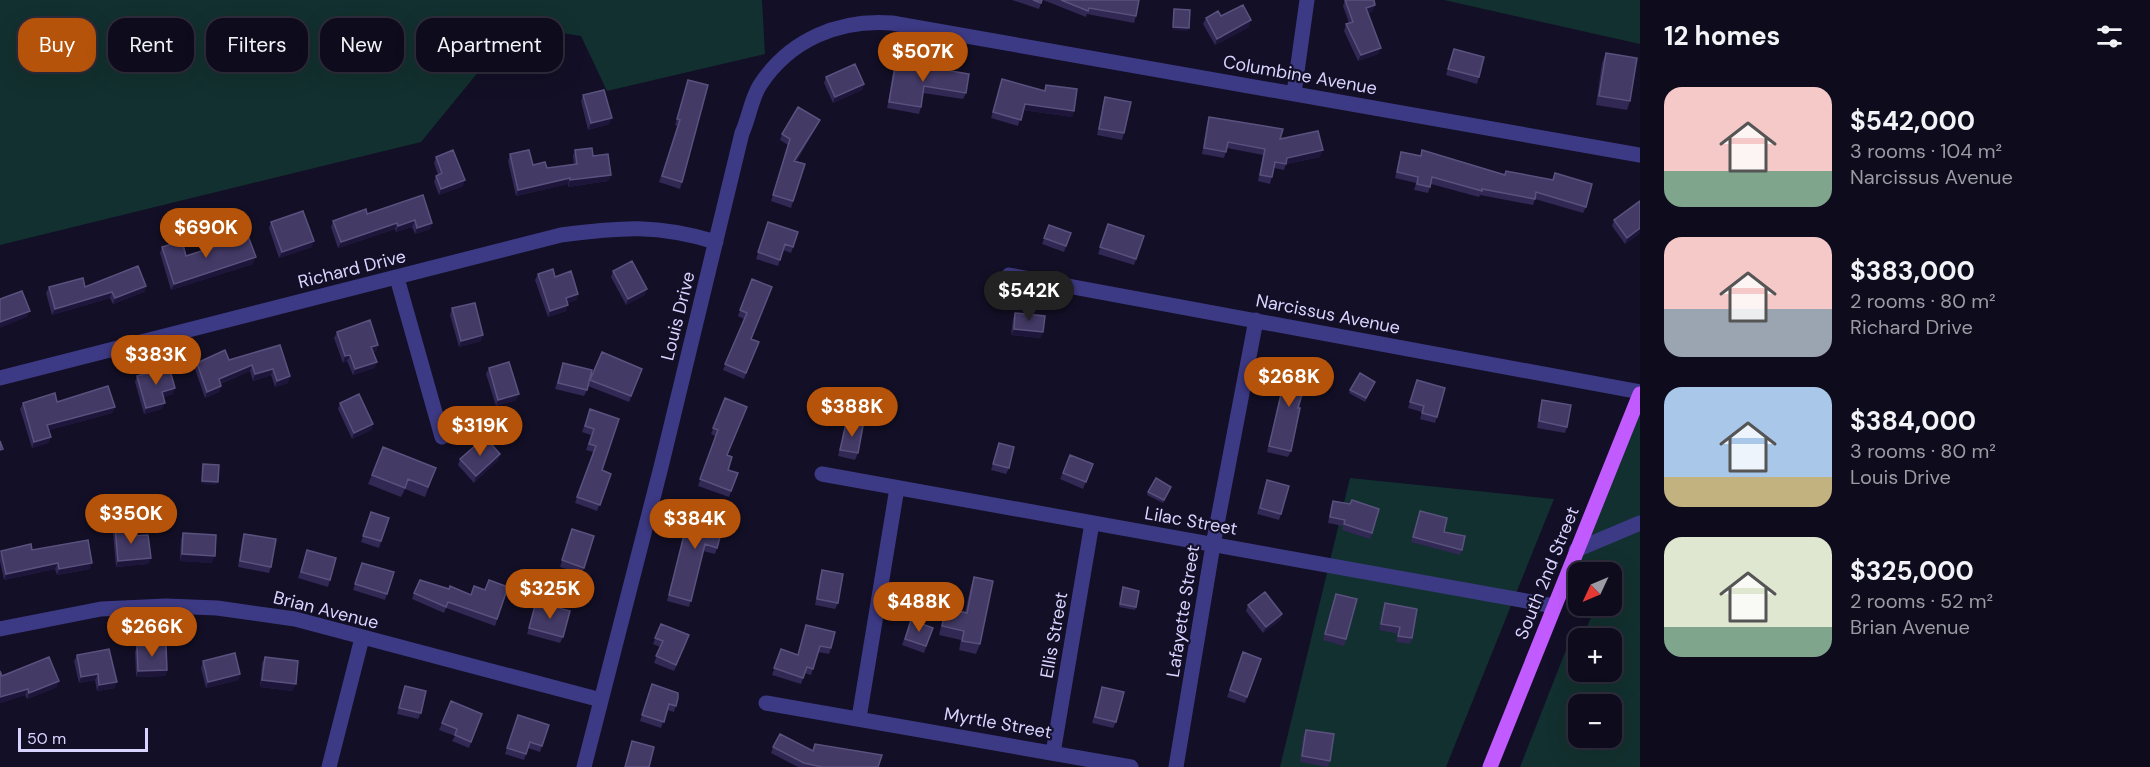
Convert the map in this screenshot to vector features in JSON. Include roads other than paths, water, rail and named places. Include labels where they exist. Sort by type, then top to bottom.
[{"type":"main road","name":"South 2nd Street","points":[[1490,767],[1640,393]]},
{"type":"street","points":[[1294,93],[1307,0]]},
{"type":"street","name":"Louis Drive","points":[[584,767],[742,133],[759,87],[785,56],[809,40],[836,27],[868,21],[953,34]]},
{"type":"street","name":"Columbine Avenue","points":[[953,34],[1640,154]]},
{"type":"street","name":"Richard Drive","points":[[0,378],[561,235],[616,228],[652,228],[716,242]]},
{"type":"street","name":"Narcissus Avenue","points":[[1009,275],[1640,393]]},
{"type":"street","points":[[397,278],[442,437]]},
{"type":"street","name":"Lafayette Street","points":[[1176,767],[1213,545],[1256,321]]},
{"type":"street","name":"Lilac Street","points":[[822,474],[1554,606]]},
{"type":"street","points":[[859,718],[897,488]]},
{"type":"street","name":"Ellis Street","points":[[1053,753],[1092,523]]},
{"type":"street","points":[[1576,550],[1640,523]]},
{"type":"street","name":"Brian Avenue","points":[[0,629],[101,609],[166,606],[217,608],[295,619],[601,700]]},
{"type":"street","points":[[329,767],[362,638]]},
{"type":"street","name":"Myrtle Street","points":[[766,702],[1131,767]]}]
